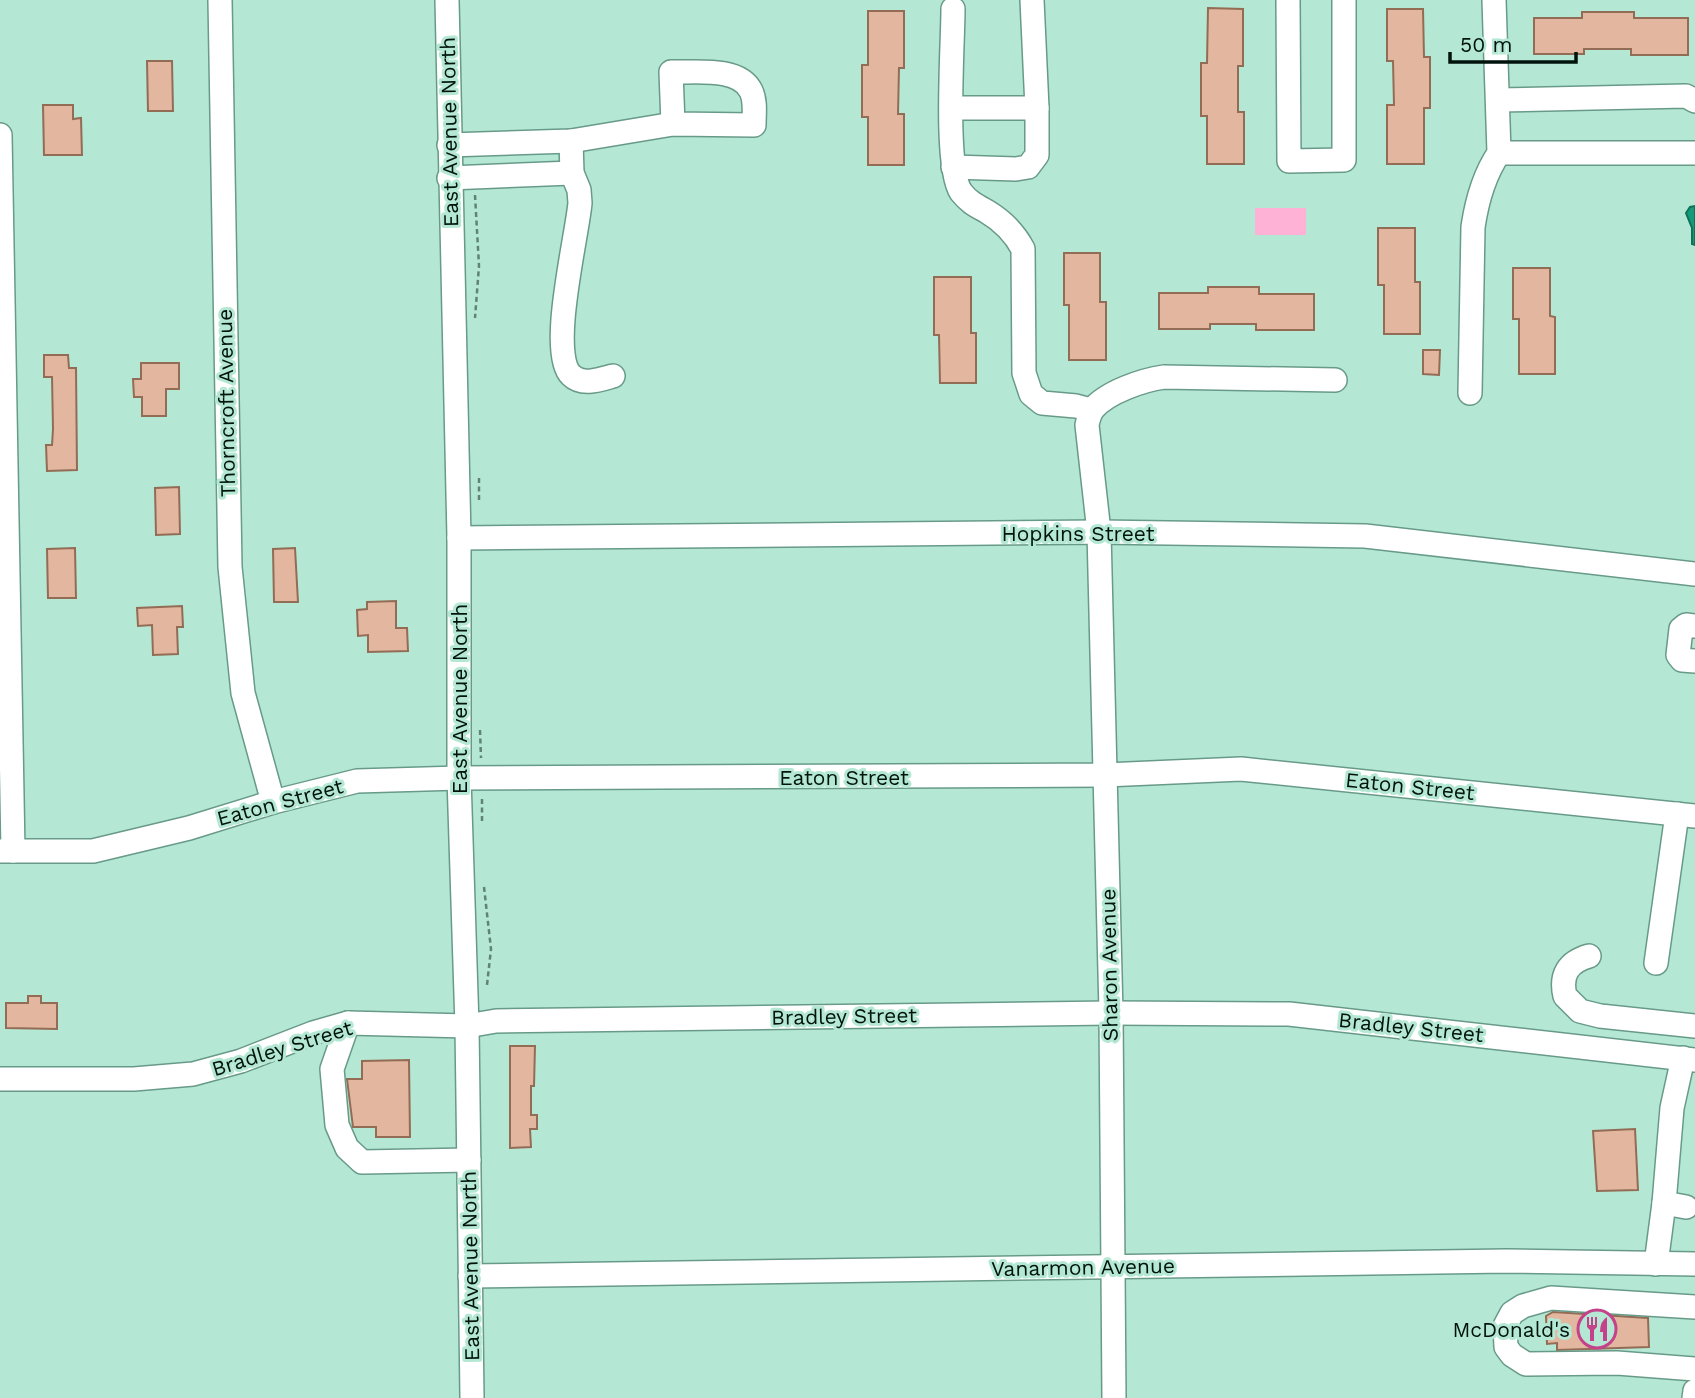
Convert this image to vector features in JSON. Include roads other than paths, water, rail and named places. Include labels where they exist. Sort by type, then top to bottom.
[{"type":"street","name":"Thorncroft Avenue","points":[[220,0],[230,567],[243,693],[273,802]]},
{"type":"street","name":"East Avenue North","points":[[447,0],[459,538],[459,778],[467,1026],[472,1398]]},
{"type":"street","points":[[953,167],[1016,169],[1028,167],[1037,155],[1032,0]]},
{"type":"street","points":[[1288,0],[1289,161],[1344,160],[1344,0]]},
{"type":"street","points":[[1470,394],[1473,227],[1488,169],[1499,153],[1494,0]]},
{"type":"street","points":[[953,9],[953,167],[958,188],[970,203],[986,211],[1016,234],[1023,249],[1024,373],[1031,394],[1042,403],[1091,410],[1107,398],[1143,380],[1164,377],[1335,380]]},
{"type":"street","points":[[1498,100],[1686,96],[1695,101]]},
{"type":"street","points":[[952,108],[1037,108]]},
{"type":"street","points":[[449,145],[571,141],[673,124]]},
{"type":"street","points":[[0,135],[6,851]]},
{"type":"street","points":[[571,141],[572,173],[579,190],[580,203],[562,324],[564,365],[578,380],[587,382],[612,376]]},
{"type":"street","points":[[1499,153],[1695,153]]},
{"type":"street","points":[[449,178],[572,173]]},
{"type":"street","name":"Sharon Avenue","points":[[1091,410],[1087,425],[1099,532],[1111,1013],[1114,1398]]},
{"type":"street","name":"Hopkins Street","points":[[459,538],[1099,532],[1365,536],[1695,574]]},
{"type":"street","points":[[1695,626],[1686,625],[1681,629],[1678,655],[1682,660],[1695,661]]},
{"type":"street","name":"Eaton Street","points":[[6,851],[93,851],[189,828],[273,802],[357,781],[459,778],[1105,775],[1241,769],[1686,815]]},
{"type":"street","points":[[1656,963],[1686,815]]},
{"type":"street","points":[[1589,956],[1572,963],[1563,978],[1565,996],[1580,1011],[1600,1016],[1695,1026]]},
{"type":"street","points":[[1563,978],[1569,993],[1580,1004],[1695,1018]]},
{"type":"street","name":"Bradley Street","points":[[0,1079],[134,1079],[193,1074],[241,1061],[348,1023],[467,1026],[496,1021],[1111,1013],[1289,1014],[1689,1059]]},
{"type":"street","points":[[1595,1048],[1600,1016]]},
{"type":"street","points":[[348,1023],[332,1069],[337,1125],[347,1148],[362,1162],[469,1160]]},
{"type":"street","points":[[1656,1264],[1675,1205],[1689,1059]]},
{"type":"street","name":"Vanarmon Avenue","points":[[470,1276],[1506,1261],[1695,1264]]},
{"type":"street","points":[[1695,1307],[1551,1298],[1523,1306],[1512,1313],[1506,1326],[1507,1346],[1512,1355],[1526,1364],[1617,1363],[1695,1369]]},
{"type":"street","points":[[1694,1398],[1695,1391]]},
{"type":"place","name":"McDonald's","points":[[1597,1329]]}]
